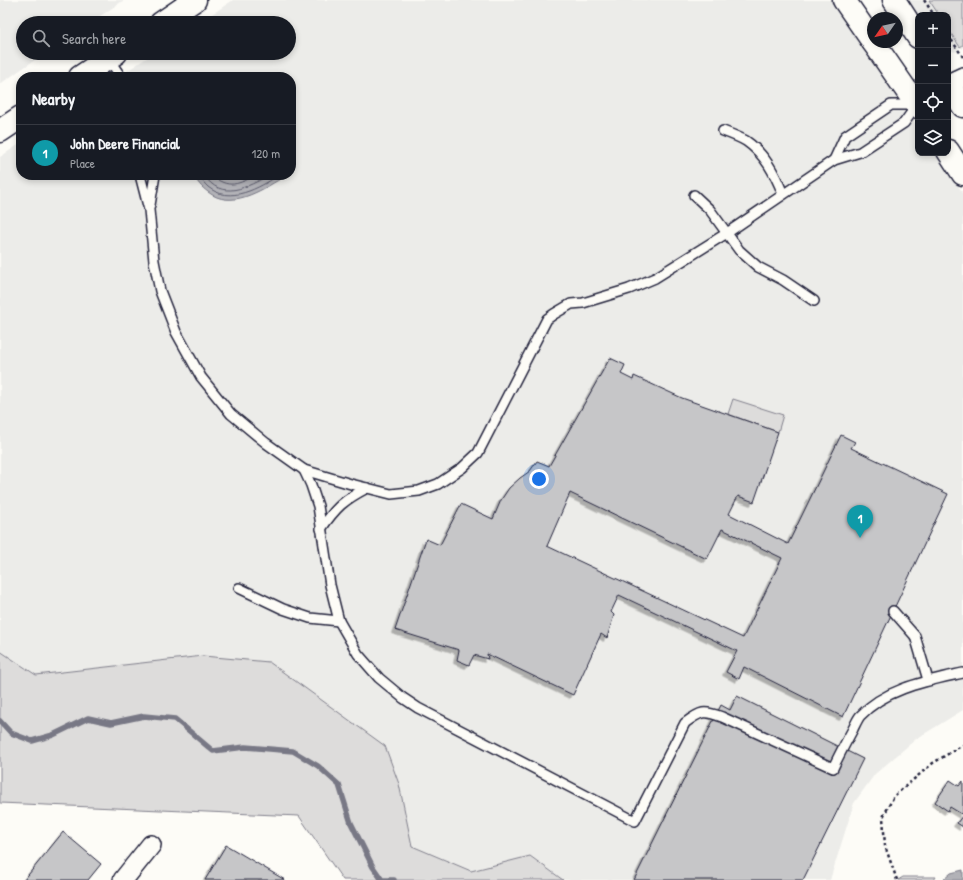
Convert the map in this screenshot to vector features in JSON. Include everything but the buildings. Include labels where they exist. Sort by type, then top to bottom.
[{"type":"street","points":[[171,16],[195,0]]},
{"type":"street","points":[[844,0],[867,33]]},
{"type":"street","points":[[894,0],[915,32]]},
{"type":"street","points":[[877,48],[915,102]]},
{"type":"street","points":[[88,72],[106,60]]},
{"type":"street","points":[[951,82],[963,76]]},
{"type":"street","points":[[951,88],[963,106]]},
{"type":"street","points":[[0,131],[16,120]]},
{"type":"street","points":[[951,156],[963,174]]},
{"type":"street","points":[[125,879],[151,845]]},
{"type":"lane","points":[[114,60],[119,72]]},
{"type":"lane","points":[[834,160],[845,136],[891,104],[915,106]]},
{"type":"lane","points":[[141,180],[149,210],[154,261],[160,291],[176,332],[201,377],[231,414],[266,443],[304,470],[391,494],[419,492],[438,484],[462,468],[478,452],[547,319],[571,304],[583,303],[629,289],[655,278],[727,233],[834,160],[860,152],[904,123],[915,110]]},
{"type":"lane","points":[[723,131],[746,141],[765,159],[773,171],[783,194]]},
{"type":"lane","points":[[149,210],[154,180]]},
{"type":"lane","points":[[694,195],[710,210],[739,250],[758,267],[783,280],[814,301]]},
{"type":"lane","points":[[304,470],[318,506],[330,585],[339,621],[358,654],[379,678],[403,698],[418,708],[635,821],[686,723],[696,715],[707,712],[722,717],[833,768],[844,744],[860,717],[875,704],[899,690],[928,680],[963,673]]},
{"type":"lane","points":[[321,529],[333,511],[351,496],[367,488]]},
{"type":"lane","points":[[239,588],[283,609],[310,618],[339,621]]},
{"type":"lane","points":[[893,611],[915,636],[928,680]]},
{"type":"path","points":[[924,0],[932,12]]},
{"type":"path","points":[[951,39],[963,57]]},
{"type":"path","points":[[897,880],[885,846],[883,817],[894,796],[933,763],[963,745]]},
{"type":"shaded area","points":[[0,0],[124,0],[100,16],[16,16],[16,60],[35,60],[0,84]]},
{"type":"shaded area","points":[[233,0],[831,0],[915,123],[915,156],[938,156],[963,193],[963,710],[916,739],[875,774],[854,803],[830,880],[563,880],[530,856],[471,871],[411,846],[399,784],[203,656],[36,675],[0,651],[0,157],[16,146],[16,180],[296,180],[296,72],[126,72],[144,60],[296,60],[296,16],[209,16]]},
{"type":"shaded area","points":[[904,0],[963,0],[963,49],[960,47],[955,52],[951,50],[951,12],[915,12],[915,16]]},
{"type":"shaded area","points":[[929,0],[963,0],[963,45],[960,47],[951,34],[951,12],[937,12]]},
{"type":"shaded area","points":[[733,399],[783,415],[778,432],[728,414]]},
{"type":"shaded area","points":[[0,651],[36,675],[203,656],[269,662],[385,746],[399,784],[412,846],[471,871],[530,856],[563,880],[343,880],[299,816],[0,803]]},
{"type":"shaded area","points":[[903,877],[936,877],[934,880],[898,880]]},
{"type":"water","points":[[196,180],[278,180],[255,193],[236,199],[217,197],[208,192]]},
{"type":"water","points":[[963,870],[963,880],[943,880],[951,873]]},
{"type":"waterway","points":[[0,721],[11,733],[32,741],[53,735],[88,718],[111,723],[144,716],[175,719],[213,751],[245,747],[293,751],[318,766],[339,785],[351,823],[373,867],[382,880],[394,880]]},
{"type":"place","name":"John Deere Financial","points":[[860,538]]}]
